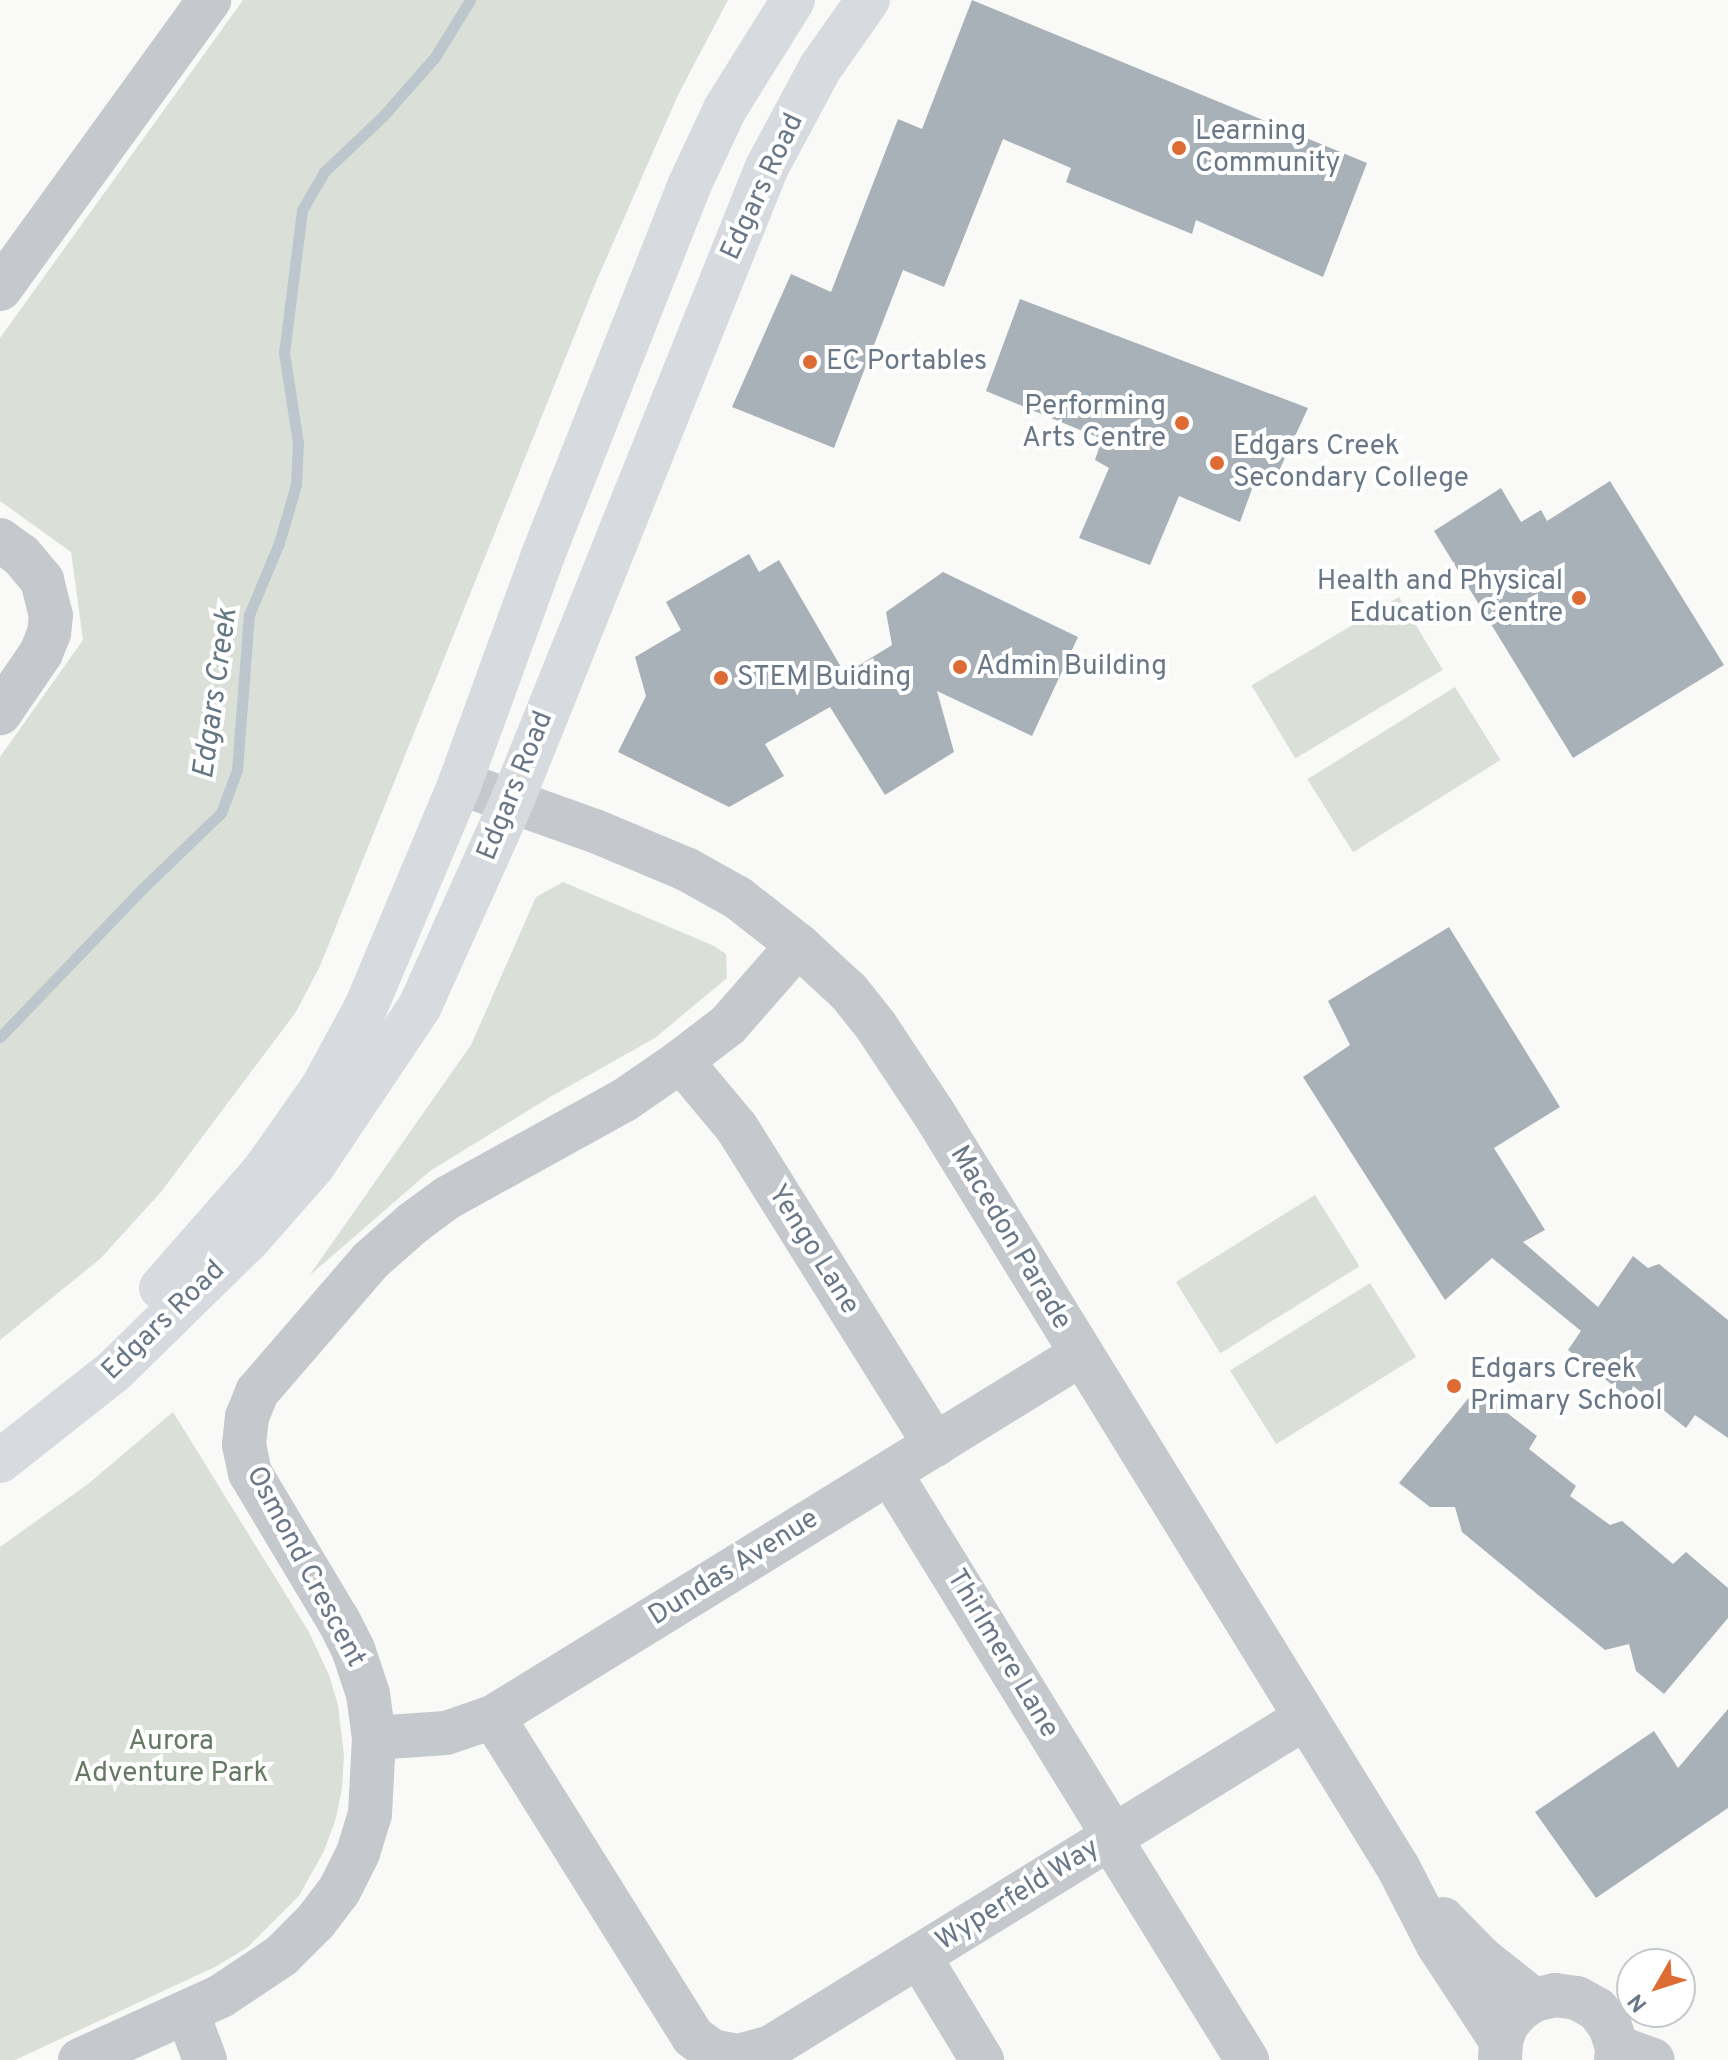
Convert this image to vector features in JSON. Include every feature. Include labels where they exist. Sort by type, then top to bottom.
[{"type":"main road","name":"Edgars Road","points":[[0,1429],[109,1338],[176,1274],[265,1169],[322,1088],[366,1007],[460,783],[543,555],[689,186],[725,109],[793,0]]},
{"type":"main road","name":"Edgars Road","points":[[0,1461],[114,1371],[212,1278],[313,1166],[420,1006],[512,801],[767,167],[820,68],[868,0]]},
{"type":"street","points":[[0,289],[209,0]]},
{"type":"street","points":[[0,540],[33,567],[48,596],[49,633],[41,653],[0,713]]},
{"type":"street","name":"Macedon Parade","points":[[460,783],[686,869],[738,898],[798,945],[849,992],[876,1026],[933,1112],[1399,1869],[1438,1945],[1500,2050]]},
{"type":"street","name":"Osmond Crescent","points":[[80,2060],[187,2012],[250,1979],[281,1956],[316,1921],[339,1891],[358,1853],[370,1814],[374,1738],[368,1694],[353,1649],[250,1473],[244,1445],[247,1417],[257,1392],[370,1261],[413,1223],[447,1198],[623,1101],[681,1061],[728,1025],[798,945]]},
{"type":"street","name":"Yengo Lane","points":[[681,1061],[737,1128],[935,1445]]},
{"type":"street","name":"Dundas Avenue","points":[[374,1738],[446,1733],[493,1717],[1080,1355]]},
{"type":"street","name":"Thirlmere Lane","points":[[890,1473],[1247,2060]]},
{"type":"street","name":"Wyperfeld Way","points":[[493,1717],[687,2028],[701,2045],[724,2058],[753,2054],[771,2047],[1305,1718]]},
{"type":"street","name":"Macedon Parade","points":[[1399,1869],[1481,1958],[1534,2000]]},
{"type":"street","points":[[919,1956],[982,2060]]},
{"type":"street","points":[[1500,2050],[1507,2024],[1534,2000],[1555,1995],[1577,1998],[1604,2017],[1629,2056]]},
{"type":"street","points":[[187,2012],[205,2060]]},
{"type":"green space","points":[[243,0],[728,0],[678,95],[596,282],[320,966],[296,1012],[161,1192],[100,1259],[0,1340],[0,757],[83,640],[71,552],[0,501],[0,338]]},
{"type":"green space","points":[[1399,597],[1443,670],[1295,758],[1252,686]]},
{"type":"green space","points":[[1455,687],[1501,760],[1353,852],[1307,779]]},
{"type":"green space","points":[[563,882],[712,945],[726,954],[727,978],[655,1038],[550,1097],[430,1171],[309,1276],[471,1045],[536,897]]},
{"type":"green space","points":[[1315,1195],[1360,1266],[1220,1353],[1176,1282]]},
{"type":"green space","points":[[1370,1283],[1416,1357],[1276,1444],[1230,1370]]},
{"type":"green space","name":"Aurora Adventure Park","points":[[173,1412],[309,1632],[329,1675],[338,1705],[344,1755],[336,1818],[324,1851],[299,1896],[248,1947],[217,1966],[15,2060],[0,2060],[0,1547],[88,1484]]},
{"type":"building","name":"Learning Community","points":[[972,0],[1367,163],[1323,277],[1196,220],[1192,234],[1066,182],[1071,168],[1003,139],[944,287],[903,270],[834,448],[732,407],[791,274],[831,292],[898,119],[922,129]]},
{"type":"building","name":"Performing Arts Centre","points":[[1020,299],[1308,408],[1273,484],[1256,478],[1240,522],[1179,496],[1150,565],[1079,538],[1109,468],[1095,460],[1102,439],[986,391]]},
{"type":"building","name":"Health and Physical Education Centre","points":[[1610,481],[1724,665],[1573,758],[1434,531],[1501,488],[1521,522],[1541,510],[1547,521]]},
{"type":"building","points":[[749,554],[759,572],[779,560],[845,674],[892,645],[886,612],[943,572],[1078,637],[1032,736],[937,691],[954,752],[885,795],[830,707],[765,744],[784,776],[729,807],[618,752],[646,696],[635,657],[681,630],[666,602]]},
{"type":"building","points":[[1449,927],[1560,1107],[1494,1148],[1545,1230],[1523,1242],[1598,1307],[1633,1256],[1648,1268],[1659,1264],[1728,1320],[1728,1438],[1695,1415],[1686,1428],[1633,1386],[1629,1398],[1568,1350],[1581,1331],[1492,1258],[1445,1300],[1303,1077],[1350,1045],[1328,1001]]},
{"type":"building","points":[[1476,1389],[1537,1436],[1529,1449],[1576,1486],[1570,1496],[1610,1525],[1622,1521],[1673,1564],[1686,1552],[1728,1588],[1728,1618],[1664,1694],[1636,1671],[1629,1644],[1605,1650],[1462,1532],[1455,1507],[1430,1507],[1399,1483]]},
{"type":"building","points":[[1728,1709],[1728,1808],[1596,1898],[1535,1812],[1654,1731],[1678,1768]]},
{"type":"waterway","name":"Edgars Creek","points":[[0,1037],[143,888],[221,813],[237,770],[249,615],[279,543],[296,485],[298,443],[284,353],[302,210],[324,172],[383,116],[435,57],[470,0]]},
{"type":"place","name":"Learning Community","points":[[1179,148]]},
{"type":"place","name":"EC Portables","points":[[810,362]]},
{"type":"place","name":"Performing Arts Centre","points":[[1182,423]]},
{"type":"place","name":"Edgars Creek Secondary College","points":[[1217,463]]},
{"type":"place","name":"Health and Physical Education Centre","points":[[1579,598]]},
{"type":"place","name":"Admin Building","points":[[960,667]]},
{"type":"place","name":"STEM Buiding","points":[[721,678]]},
{"type":"place","name":"Edgars Creek Primary School","points":[[1454,1386]]}]
